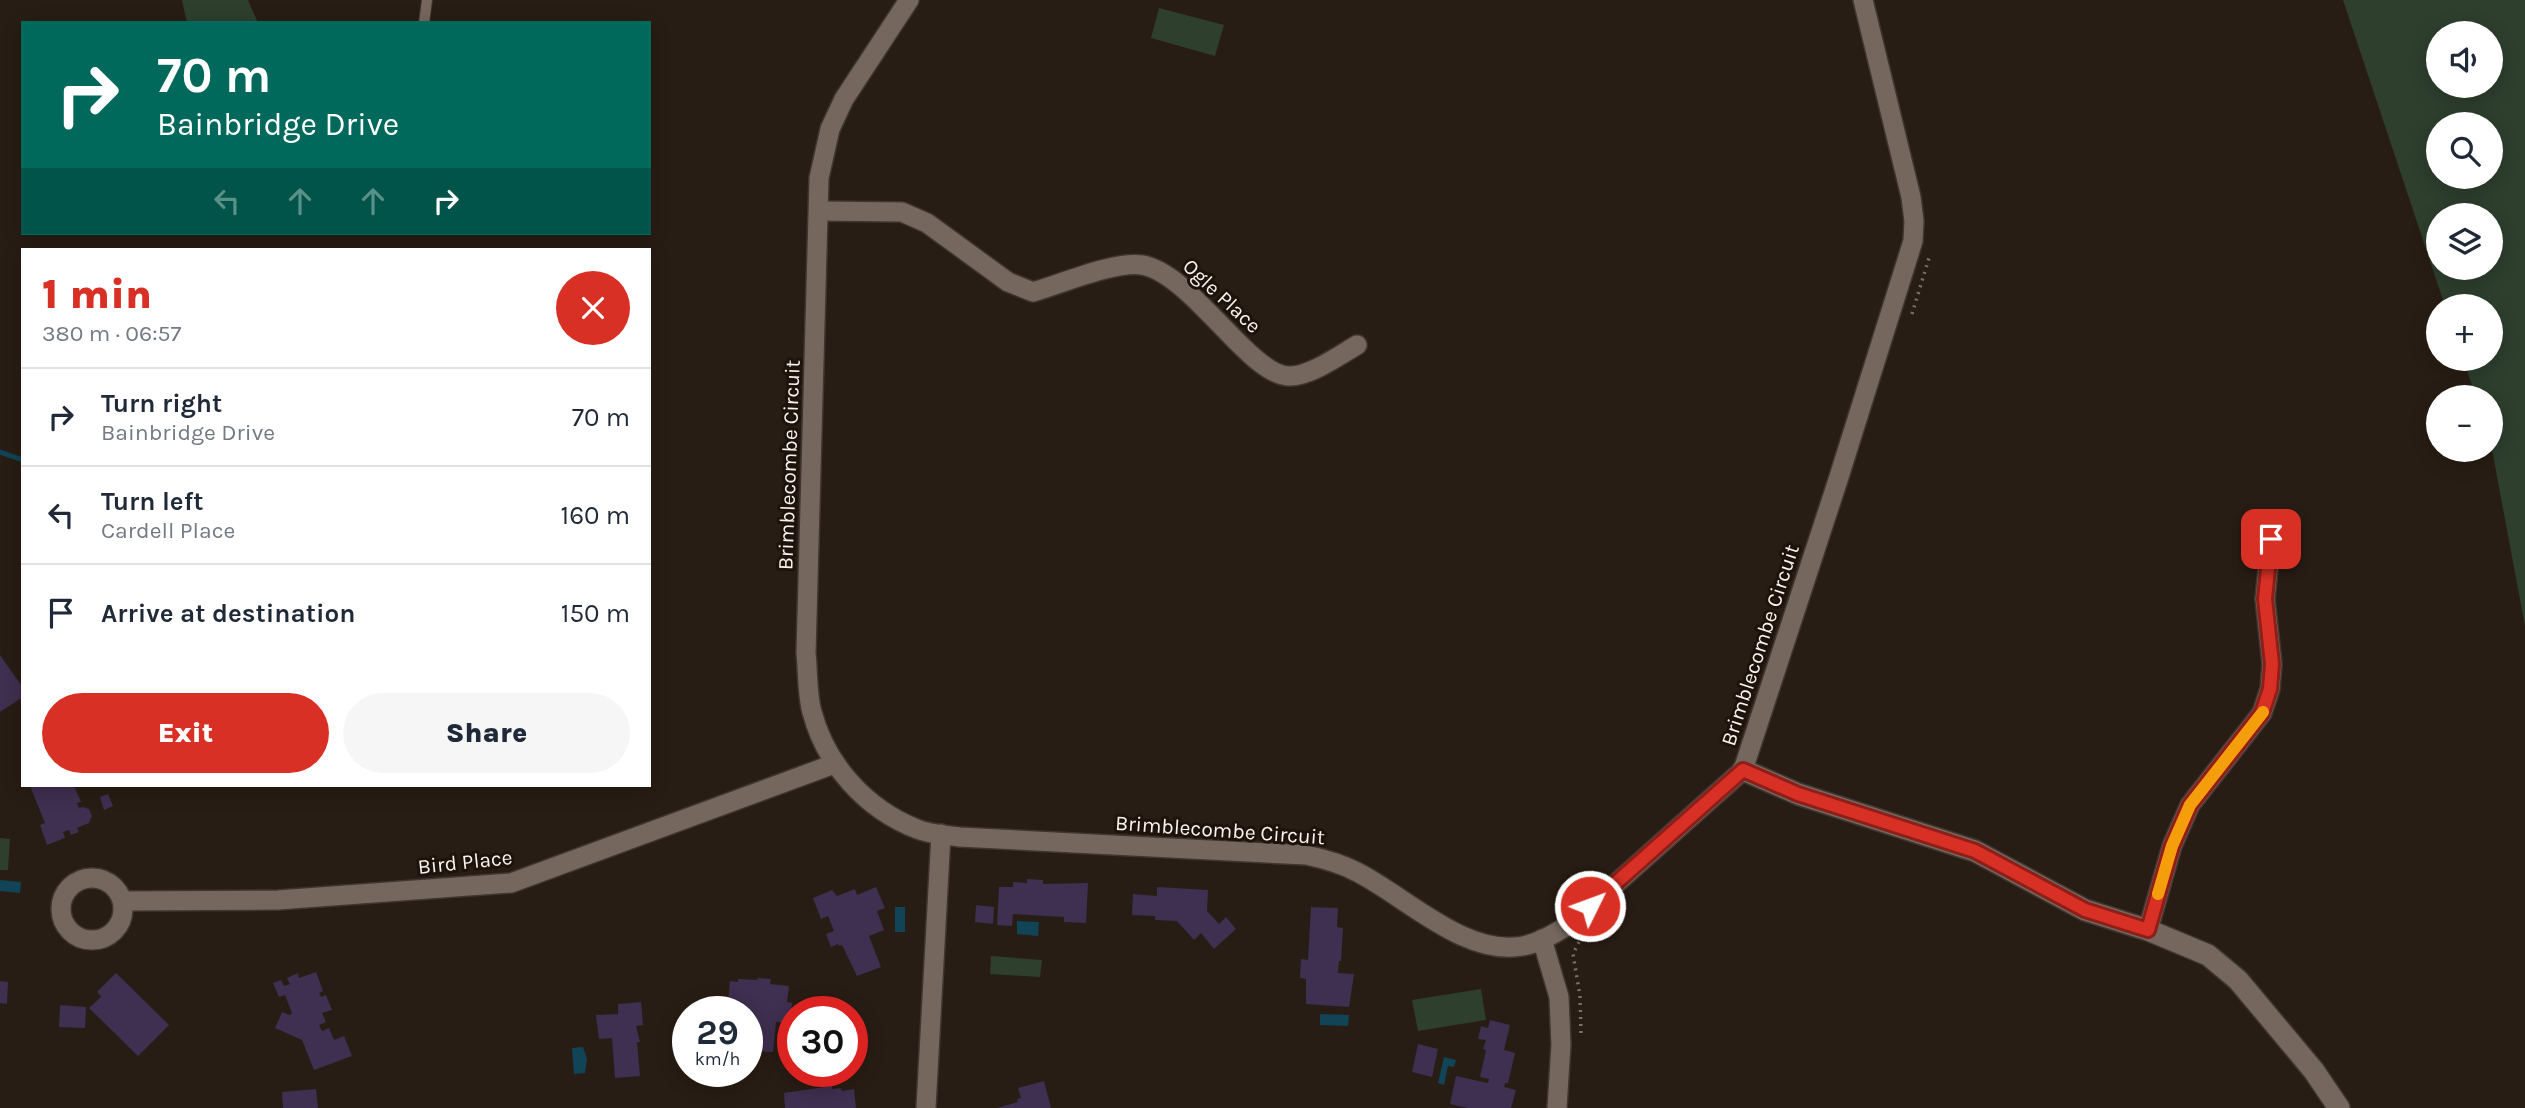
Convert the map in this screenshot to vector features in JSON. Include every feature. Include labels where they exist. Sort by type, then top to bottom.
[{"type":"street","name":"Brimblecombe Circuit","points":[[909,0],[844,99],[830,129],[819,178],[806,653],[811,712],[834,764],[856,790],[882,812],[918,830],[959,837],[1306,855],[1334,861],[1360,873],[1447,928],[1497,946],[1522,946],[1572,923],[1743,770],[1913,242],[1911,197],[1863,0]]},
{"type":"street","name":"Ogle Place","points":[[819,211],[902,212],[927,223],[1009,282],[1032,292],[1120,265],[1139,264],[1158,269],[1175,281],[1254,356],[1274,372],[1290,377],[1311,371],[1357,345]]},
{"type":"street","points":[[2148,930],[2172,846],[2190,805],[2262,713],[2270,689],[2272,664],[2265,599],[2271,539]]},
{"type":"street","name":"Bird Place","points":[[123,901],[278,900],[511,883],[834,764]]},
{"type":"street","points":[[1743,770],[1798,794],[1975,851],[2085,910],[2148,930],[2208,955],[2238,980],[2315,1071],[2339,1108]]},
{"type":"street","points":[[926,1108],[941,834]]},
{"type":"street","points":[[1542,939],[1559,997],[1561,1045],[1558,1108]]},
{"type":"lane","points":[[424,21],[427,0]]},
{"type":"path","points":[[1581,1041],[1580,996],[1573,954],[1577,944],[1585,936]]},
{"type":"green space","points":[[182,0],[248,0],[257,21],[187,21]]},
{"type":"green space","points":[[2343,0],[2525,0],[2525,626],[2494,462],[2503,462],[2503,385],[2472,385],[2467,371],[2503,371],[2503,294],[2441,294],[2436,280],[2503,280],[2503,203],[2426,203],[2426,249]]},
{"type":"green space","points":[[1159,8],[1224,25],[1215,56],[1151,38]]},
{"type":"green space","points":[[0,838],[10,839],[8,870],[0,870]]},
{"type":"green space","points":[[991,956],[1042,960],[1040,977],[990,974]]},
{"type":"green space","points":[[1481,989],[1486,1020],[1418,1031],[1412,1000]]},
{"type":"water","points":[[0,880],[21,882],[20,893],[0,891]]},
{"type":"water","points":[[895,907],[905,907],[905,932],[895,932]]},
{"type":"water","points":[[1017,921],[1039,922],[1038,936],[1017,934]]},
{"type":"water","points":[[1320,1014],[1349,1015],[1348,1026],[1320,1025]]},
{"type":"water","points":[[583,1047],[587,1059],[585,1073],[574,1074],[572,1048]]},
{"type":"water","points":[[1444,1057],[1456,1060],[1454,1067],[1448,1066],[1444,1085],[1438,1083]]},
{"type":"building","points":[[0,655],[21,685],[21,698],[0,712]]},
{"type":"building","points":[[30,787],[74,787],[81,802],[77,803],[79,808],[89,809],[92,816],[89,823],[77,828],[79,832],[71,835],[69,830],[63,832],[65,838],[47,845],[40,825],[45,823]]},
{"type":"building","points":[[108,794],[113,806],[104,810],[100,797]]},
{"type":"building","points":[[1027,879],[1043,880],[1043,884],[1088,883],[1086,923],[1064,922],[1064,917],[1013,914],[1012,926],[997,925],[999,887],[1013,887],[1013,882],[1027,883]]},
{"type":"building","points":[[876,887],[885,908],[877,911],[884,930],[869,936],[881,967],[857,976],[842,945],[831,947],[826,934],[834,931],[828,916],[821,919],[813,898],[832,890],[837,896],[855,889],[857,895]]},
{"type":"building","points":[[1157,887],[1208,890],[1207,911],[1219,924],[1226,917],[1236,929],[1214,949],[1201,933],[1194,940],[1177,921],[1132,915],[1133,894],[1157,896]]},
{"type":"building","points":[[976,905],[994,907],[993,924],[975,922]]},
{"type":"building","points":[[1311,907],[1338,908],[1337,927],[1343,928],[1338,973],[1354,974],[1349,1007],[1306,1004],[1306,979],[1300,978],[1301,959],[1308,960]]},
{"type":"building","points":[[316,972],[323,991],[319,993],[321,997],[326,995],[332,1010],[322,1013],[326,1022],[319,1025],[322,1031],[329,1028],[334,1040],[344,1036],[352,1056],[314,1070],[302,1040],[275,1028],[282,1012],[290,1015],[292,1013],[285,995],[279,997],[273,983],[281,980],[284,986],[290,984],[287,978],[298,973],[299,978]]},
{"type":"building","points":[[116,973],[169,1025],[138,1056],[89,1008],[101,997],[97,992]]},
{"type":"building","points":[[757,978],[771,979],[770,984],[789,986],[788,996],[777,996],[773,1052],[763,1052],[763,996],[729,996],[730,981],[758,980]]},
{"type":"building","points":[[0,981],[8,982],[7,1004],[0,1003]]},
{"type":"building","points":[[641,1002],[643,1025],[636,1026],[640,1042],[637,1042],[640,1076],[615,1078],[612,1038],[599,1039],[596,1015],[618,1014],[618,1004]]},
{"type":"building","points":[[60,1005],[86,1007],[85,1028],[59,1027]]},
{"type":"building","points":[[1490,1020],[1510,1025],[1504,1050],[1515,1053],[1508,1083],[1505,1083],[1504,1087],[1516,1090],[1511,1108],[1468,1108],[1450,1104],[1456,1076],[1488,1083],[1489,1079],[1480,1077],[1486,1040],[1478,1039],[1481,1026],[1488,1028]]},
{"type":"building","points":[[1418,1044],[1438,1049],[1432,1077],[1412,1072]]},
{"type":"building","points":[[1044,1081],[1051,1108],[997,1108],[1018,1102],[1017,1099],[1021,1098],[1018,1088]]},
{"type":"building","points":[[825,1087],[841,1088],[842,1091],[854,1089],[856,1108],[785,1108],[784,1093]]},
{"type":"building","points":[[316,1089],[318,1108],[283,1108],[282,1092]]},
{"type":"waterway","points":[[0,452],[21,459]]},
{"type":"slow traffic","points":[[2158,894],[2172,846],[2190,805],[2263,712]]},
{"type":"route","points":[[1590,906],[1743,770],[1798,794],[1975,851],[2085,910],[2148,930],[2172,846],[2190,805],[2262,713],[2270,689],[2272,664],[2265,599],[2271,539]]}]
